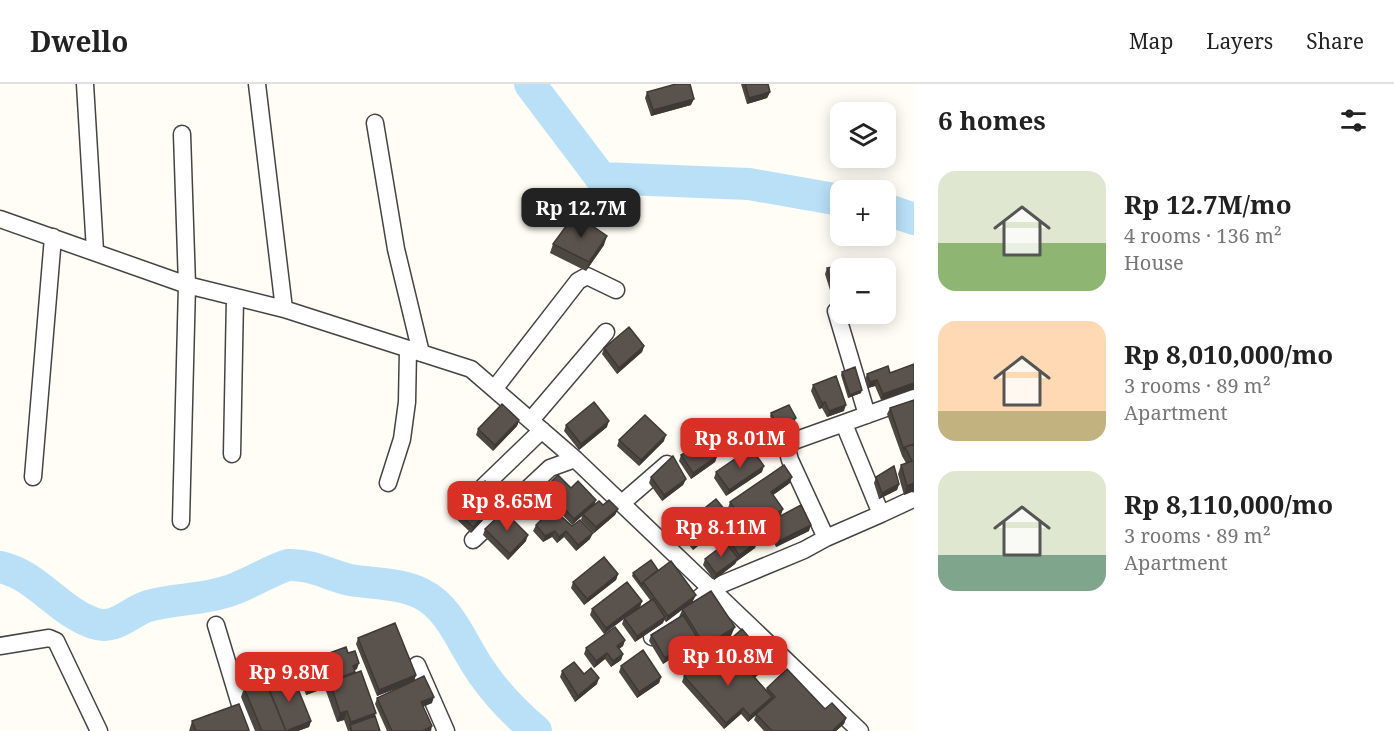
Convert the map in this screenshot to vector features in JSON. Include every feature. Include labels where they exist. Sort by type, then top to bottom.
[{"type":"street","points":[[85,84],[95,251]]},
{"type":"street","points":[[257,84],[284,309]]},
{"type":"street","points":[[375,123],[415,351],[402,439],[388,483]]},
{"type":"street","points":[[181,521],[187,285],[182,134]]},
{"type":"street","points":[[0,219],[187,285],[284,309],[460,364],[495,388],[575,459],[860,731]]},
{"type":"street","points":[[33,477],[53,237]]},
{"type":"street","points":[[495,388],[578,281],[587,276],[616,290]]},
{"type":"street","points":[[232,454],[235,298]]},
{"type":"street","points":[[840,324],[867,415]]},
{"type":"street","points":[[483,487],[536,425],[606,332]]},
{"type":"street","points":[[826,538],[807,501],[788,449],[795,439],[914,399]]},
{"type":"street","points":[[844,424],[880,514]]},
{"type":"street","points":[[473,540],[550,468],[575,459]]},
{"type":"street","points":[[622,503],[667,464]]},
{"type":"street","points":[[652,638],[710,589],[804,550],[911,500]]},
{"type":"street","points":[[216,626],[248,731]]},
{"type":"street","points":[[0,646],[49,638],[56,641],[99,731]]},
{"type":"street","points":[[417,665],[446,731]]},
{"type":"building","points":[[676,84],[690,84],[694,99],[653,110],[647,92]]},
{"type":"building","points":[[745,84],[768,84],[770,92],[749,98]]},
{"type":"building","points":[[575,214],[607,236],[589,262],[553,244]]},
{"type":"building","points":[[629,327],[644,346],[619,368],[604,348]]},
{"type":"building","points":[[914,364],[914,383],[883,394],[877,380],[870,382],[867,374],[888,366],[890,373]]},
{"type":"building","points":[[855,367],[862,390],[850,395],[842,372]]},
{"type":"building","points":[[836,376],[846,405],[829,411],[813,385]]},
{"type":"building","points":[[914,400],[914,444],[905,447],[904,450],[890,408]]},
{"type":"building","points":[[594,402],[609,421],[581,444],[566,425]]},
{"type":"building","points":[[502,404],[519,420],[495,445],[478,429]]},
{"type":"building","points":[[789,405],[796,418],[777,426],[771,413]]},
{"type":"building","points":[[645,415],[666,435],[641,460],[619,440]]},
{"type":"building","points":[[708,439],[717,456],[693,473],[681,455]]},
{"type":"building","points":[[914,444],[914,483],[907,486],[901,465],[912,461],[905,447]]},
{"type":"building","points":[[751,448],[764,466],[729,490],[716,472]]},
{"type":"building","points":[[673,456],[686,479],[664,495],[651,477]]},
{"type":"building","points":[[784,465],[792,477],[771,492],[783,509],[750,532],[757,542],[739,555],[720,527],[737,515],[748,528],[730,502]]},
{"type":"building","points":[[894,466],[899,484],[882,493],[876,477]]},
{"type":"building","points":[[558,475],[571,488],[578,481],[596,500],[574,519],[558,502],[552,508],[572,526],[580,520],[593,533],[578,545],[566,531],[559,537],[555,531],[545,536],[536,525],[549,512],[535,497]]},
{"type":"building","points":[[485,481],[500,498],[473,527],[451,506],[461,495],[466,500]]},
{"type":"building","points":[[716,499],[730,516],[695,544],[681,527]]},
{"type":"building","points":[[609,500],[618,509],[596,527],[583,514],[599,501],[603,505]]},
{"type":"building","points":[[801,505],[811,525],[779,541],[769,522]]},
{"type":"building","points":[[504,511],[528,535],[510,554],[485,529]]},
{"type":"building","points":[[726,543],[738,558],[716,574],[705,559]]},
{"type":"building","points":[[604,557],[618,574],[587,599],[573,582]]},
{"type":"building","points":[[651,560],[658,570],[642,585],[633,573]]},
{"type":"building","points":[[671,561],[696,595],[668,616],[643,582]]},
{"type":"building","points":[[627,582],[642,601],[606,628],[592,609]]},
{"type":"building","points":[[711,591],[735,627],[705,646],[682,609]]},
{"type":"building","points":[[653,599],[665,617],[637,636],[624,618]]},
{"type":"building","points":[[683,615],[697,637],[665,658],[651,635]]},
{"type":"building","points":[[395,623],[416,675],[379,690],[358,638]]},
{"type":"building","points":[[615,627],[625,640],[617,646],[623,654],[613,661],[607,653],[596,661],[586,648]]},
{"type":"building","points":[[742,629],[757,647],[765,641],[777,655],[754,674],[727,642]]},
{"type":"building","points":[[346,647],[348,653],[355,651],[359,663],[353,666],[355,672],[308,689],[299,664]]},
{"type":"building","points":[[729,649],[772,697],[750,716],[743,708],[726,723],[684,676],[701,661],[707,669]]},
{"type":"building","points":[[643,650],[661,677],[639,692],[621,666]]},
{"type":"building","points":[[574,662],[584,674],[591,668],[599,678],[578,696],[562,671]]},
{"type":"building","points":[[787,669],[825,709],[832,703],[846,718],[832,731],[772,731],[756,714],[775,697],[767,688]]},
{"type":"building","points":[[361,671],[376,713],[351,722],[347,711],[340,713],[330,682]]},
{"type":"building","points":[[292,674],[311,721],[286,731],[267,685]]},
{"type":"building","points":[[424,676],[434,697],[421,702],[432,726],[423,731],[392,731],[377,698]]},
{"type":"building","points":[[265,679],[286,731],[262,731],[244,688]]},
{"type":"building","points":[[239,704],[249,730],[196,731],[192,721]]},
{"type":"building","points":[[375,716],[380,731],[352,731],[350,725]]},
{"type":"waterway","points":[[530,84],[601,178],[749,184],[830,198]]},
{"type":"waterway","points":[[896,213],[914,219]]},
{"type":"waterway","points":[[0,567],[25,577],[68,610],[101,625],[116,623],[148,606],[216,595],[288,565],[312,568],[350,580],[414,590],[442,609],[489,682],[521,718],[536,731]]}]
